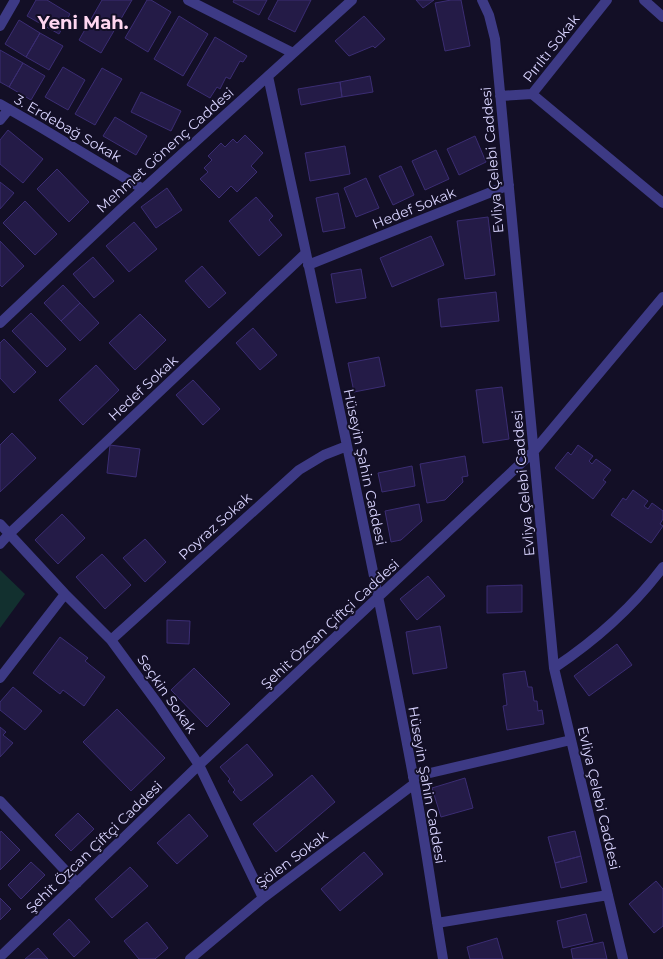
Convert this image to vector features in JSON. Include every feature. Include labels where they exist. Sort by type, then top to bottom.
[{"type":"street","points":[[0,26],[15,0]]},
{"type":"street","points":[[188,0],[293,53]]},
{"type":"street","name":"Mehmet Gönenç Caddesi","points":[[0,323],[71,255],[352,0]]},
{"type":"street","name":"Evliya Çelebi Caddesi","points":[[482,0],[489,15],[495,39],[554,668],[623,959]]},
{"type":"street","name":"Pırıltı Sokak","points":[[532,94],[607,0]]},
{"type":"street","points":[[644,0],[663,17]]},
{"type":"street","name":"Hüseyin Şahin Caddesi","points":[[268,76],[347,446],[413,780],[443,959]]},
{"type":"street","points":[[500,96],[532,94],[663,203]]},
{"type":"street","points":[[0,120],[4,107]]},
{"type":"street","name":"3. Erdebağ Sokak","points":[[4,107],[92,157],[143,189]]},
{"type":"street","name":"Hedef Sokak","points":[[308,265],[509,185]]},
{"type":"street","name":"Hedef Sokak","points":[[0,544],[8,534],[306,253]]},
{"type":"street","name":"Şehit Özcan Çiftçi Caddesi","points":[[0,957],[199,765],[534,451],[663,296]]},
{"type":"street","name":"Poyraz Sokak","points":[[111,640],[298,470],[324,455],[347,446]]},
{"type":"street","name":"Seçkin Sokak","points":[[0,524],[65,594],[111,640],[158,704],[199,765],[263,898]]},
{"type":"street","points":[[554,668],[615,621],[636,600],[663,567]]},
{"type":"street","points":[[0,678],[65,594]]},
{"type":"street","points":[[413,780],[571,740]]},
{"type":"street","name":"Şölen Sokak","points":[[190,959],[263,898],[413,780]]},
{"type":"street","points":[[0,801],[77,883]]},
{"type":"street","points":[[437,923],[608,895]]},
{"type":"green space","points":[[0,570],[25,594],[0,628]]},
{"type":"building","points":[[36,0],[47,0],[70,14],[59,34],[27,16]]},
{"type":"building","points":[[102,0],[132,0],[101,53],[79,40]]},
{"type":"building","points":[[147,0],[151,0],[171,12],[148,52],[125,38]]},
{"type":"building","points":[[234,0],[267,0],[259,15],[233,2]]},
{"type":"building","points":[[278,0],[311,0],[295,32],[268,19]]},
{"type":"building","points":[[416,0],[434,0],[423,8]]},
{"type":"building","points":[[461,0],[470,46],[445,51],[435,3]]},
{"type":"building","points":[[179,16],[208,34],[183,76],[154,59]]},
{"type":"building","points":[[364,16],[385,39],[375,48],[373,46],[349,56],[335,41]]},
{"type":"building","points":[[19,20],[40,33],[26,57],[5,44]]},
{"type":"building","points":[[40,33],[63,46],[49,70],[26,57]]},
{"type":"building","points":[[215,37],[247,56],[243,62],[240,61],[230,79],[226,77],[220,89],[217,87],[210,98],[187,85]]},
{"type":"building","points":[[0,50],[23,63],[9,87],[0,82]]},
{"type":"building","points":[[23,63],[45,76],[31,100],[9,87]]},
{"type":"building","points":[[63,67],[85,80],[68,110],[45,97]]},
{"type":"building","points":[[102,68],[122,79],[95,125],[75,114]]},
{"type":"building","points":[[370,76],[373,92],[342,97],[340,82]]},
{"type":"building","points":[[340,82],[342,97],[301,105],[298,89]]},
{"type":"building","points":[[141,92],[181,111],[171,131],[131,112]]},
{"type":"building","points":[[115,117],[147,136],[136,155],[103,136]]},
{"type":"building","points":[[8,130],[43,159],[23,183],[0,164],[0,140]]},
{"type":"building","points":[[245,135],[263,153],[251,166],[257,172],[237,192],[231,186],[219,198],[200,179],[208,172],[204,168],[212,160],[208,156],[221,143],[225,147],[233,139],[237,143]]},
{"type":"building","points":[[475,136],[486,162],[459,175],[447,149]]},
{"type":"building","points":[[345,146],[350,174],[310,181],[305,153]]},
{"type":"building","points":[[436,150],[449,179],[425,190],[412,161]]},
{"type":"building","points":[[401,166],[414,195],[393,205],[379,176]]},
{"type":"building","points":[[57,169],[89,202],[69,222],[37,189]]},
{"type":"building","points":[[366,178],[379,208],[356,217],[344,188]]},
{"type":"building","points":[[0,182],[14,193],[0,209]]},
{"type":"building","points":[[167,188],[182,210],[156,228],[141,207]]},
{"type":"building","points":[[338,193],[345,228],[323,232],[316,198]]},
{"type":"building","points":[[256,197],[273,216],[269,220],[282,235],[259,256],[229,221]]},
{"type":"building","points":[[25,201],[57,234],[35,255],[3,223]]},
{"type":"building","points":[[488,217],[495,275],[465,279],[457,221]]},
{"type":"building","points":[[134,222],[157,249],[129,272],[106,246]]},
{"type":"building","points":[[431,236],[444,265],[392,287],[380,258]]},
{"type":"building","points":[[0,241],[24,266],[2,287],[0,285]]},
{"type":"building","points":[[93,257],[114,281],[94,298],[73,274]]},
{"type":"building","points":[[202,266],[226,293],[209,308],[185,281]]},
{"type":"building","points":[[361,269],[366,298],[336,303],[331,274]]},
{"type":"building","points":[[63,285],[80,303],[61,321],[44,303]]},
{"type":"building","points":[[496,292],[499,321],[441,327],[438,299]]},
{"type":"building","points":[[80,303],[99,323],[80,341],[61,321]]},
{"type":"building","points":[[31,313],[66,349],[47,367],[12,331]]},
{"type":"building","points":[[140,314],[166,340],[135,370],[109,343]]},
{"type":"building","points":[[253,328],[277,355],[260,370],[236,343]]},
{"type":"building","points":[[4,339],[36,372],[14,393],[0,378],[0,343]]},
{"type":"building","points":[[379,357],[385,386],[354,392],[348,363]]},
{"type":"building","points":[[96,365],[119,390],[83,425],[59,400]]},
{"type":"building","points":[[193,380],[220,409],[203,425],[176,395]]},
{"type":"building","points":[[502,387],[509,439],[483,443],[476,390]]},
{"type":"building","points":[[12,433],[36,458],[0,492],[0,445]]},
{"type":"building","points":[[110,445],[140,449],[136,477],[107,473]]},
{"type":"building","points":[[578,445],[593,456],[589,461],[592,464],[596,459],[611,470],[603,480],[606,482],[593,499],[555,468],[568,452],[571,455]]},
{"type":"building","points":[[465,456],[468,476],[462,477],[463,482],[445,500],[427,503],[420,464]]},
{"type":"building","points":[[412,466],[415,486],[382,492],[378,473]]},
{"type":"building","points":[[633,490],[648,501],[644,506],[648,509],[652,503],[663,511],[663,519],[660,524],[663,526],[651,543],[611,515],[623,498],[626,500]]},
{"type":"building","points":[[419,504],[422,521],[401,540],[391,542],[385,511]]},
{"type":"building","points":[[62,514],[85,538],[58,564],[35,540]]},
{"type":"building","points":[[145,539],[166,562],[145,582],[123,558]]},
{"type":"building","points":[[102,554],[131,585],[105,609],[76,577]]},
{"type":"building","points":[[428,576],[445,596],[417,620],[400,599]]},
{"type":"building","points":[[522,585],[522,612],[487,613],[487,586]]},
{"type":"building","points":[[167,620],[190,621],[189,644],[167,643]]},
{"type":"building","points":[[440,626],[447,668],[413,674],[406,632]]},
{"type":"building","points":[[60,637],[88,658],[85,661],[105,677],[84,706],[63,690],[60,694],[33,673]]},
{"type":"building","points":[[617,644],[632,665],[589,696],[574,676]]},
{"type":"building","points":[[194,668],[230,704],[207,727],[171,690]]},
{"type":"building","points":[[525,671],[528,687],[532,687],[534,701],[537,701],[538,711],[542,710],[544,724],[507,730],[503,706],[507,705],[503,674]]},
{"type":"building","points":[[13,687],[42,711],[25,730],[0,710],[0,702]]},
{"type":"building","points":[[117,709],[165,758],[131,791],[83,742]]},
{"type":"building","points":[[0,727],[6,732],[3,735],[13,743],[0,757]]},
{"type":"building","points":[[247,744],[273,775],[241,801],[233,792],[235,790],[228,781],[230,779],[220,767]]},
{"type":"building","points":[[312,775],[335,802],[276,852],[253,824]]},
{"type":"building","points":[[465,778],[473,808],[441,817],[432,788]]},
{"type":"building","points":[[78,813],[94,829],[71,851],[55,835]]},
{"type":"building","points":[[189,814],[208,836],[177,864],[157,843]]},
{"type":"building","points":[[1,831],[20,850],[0,870],[0,833]]},
{"type":"building","points":[[575,831],[581,856],[555,863],[548,837]]},
{"type":"building","points":[[364,852],[383,874],[340,911],[321,889]]},
{"type":"building","points":[[581,856],[587,882],[561,888],[555,863]]},
{"type":"building","points":[[31,862],[45,875],[21,899],[8,885]]},
{"type":"building","points":[[130,867],[148,886],[112,918],[95,899]]},
{"type":"building","points":[[656,881],[663,889],[663,926],[654,933],[629,904]]},
{"type":"building","points":[[0,898],[11,909],[0,920]]},
{"type":"building","points":[[586,914],[593,941],[563,948],[557,921]]},
{"type":"building","points":[[69,919],[90,942],[74,957],[53,934]]},
{"type":"building","points":[[147,922],[168,948],[155,959],[139,959],[124,941]]},
{"type":"building","points":[[497,938],[503,959],[470,959],[467,947]]},
{"type":"building","points":[[603,942],[607,959],[573,959],[571,949]]},
{"type":"building","points":[[38,948],[48,959],[25,959]]},
{"type":"district","name":"Yeni Mah.","points":[[83,23]]}]
